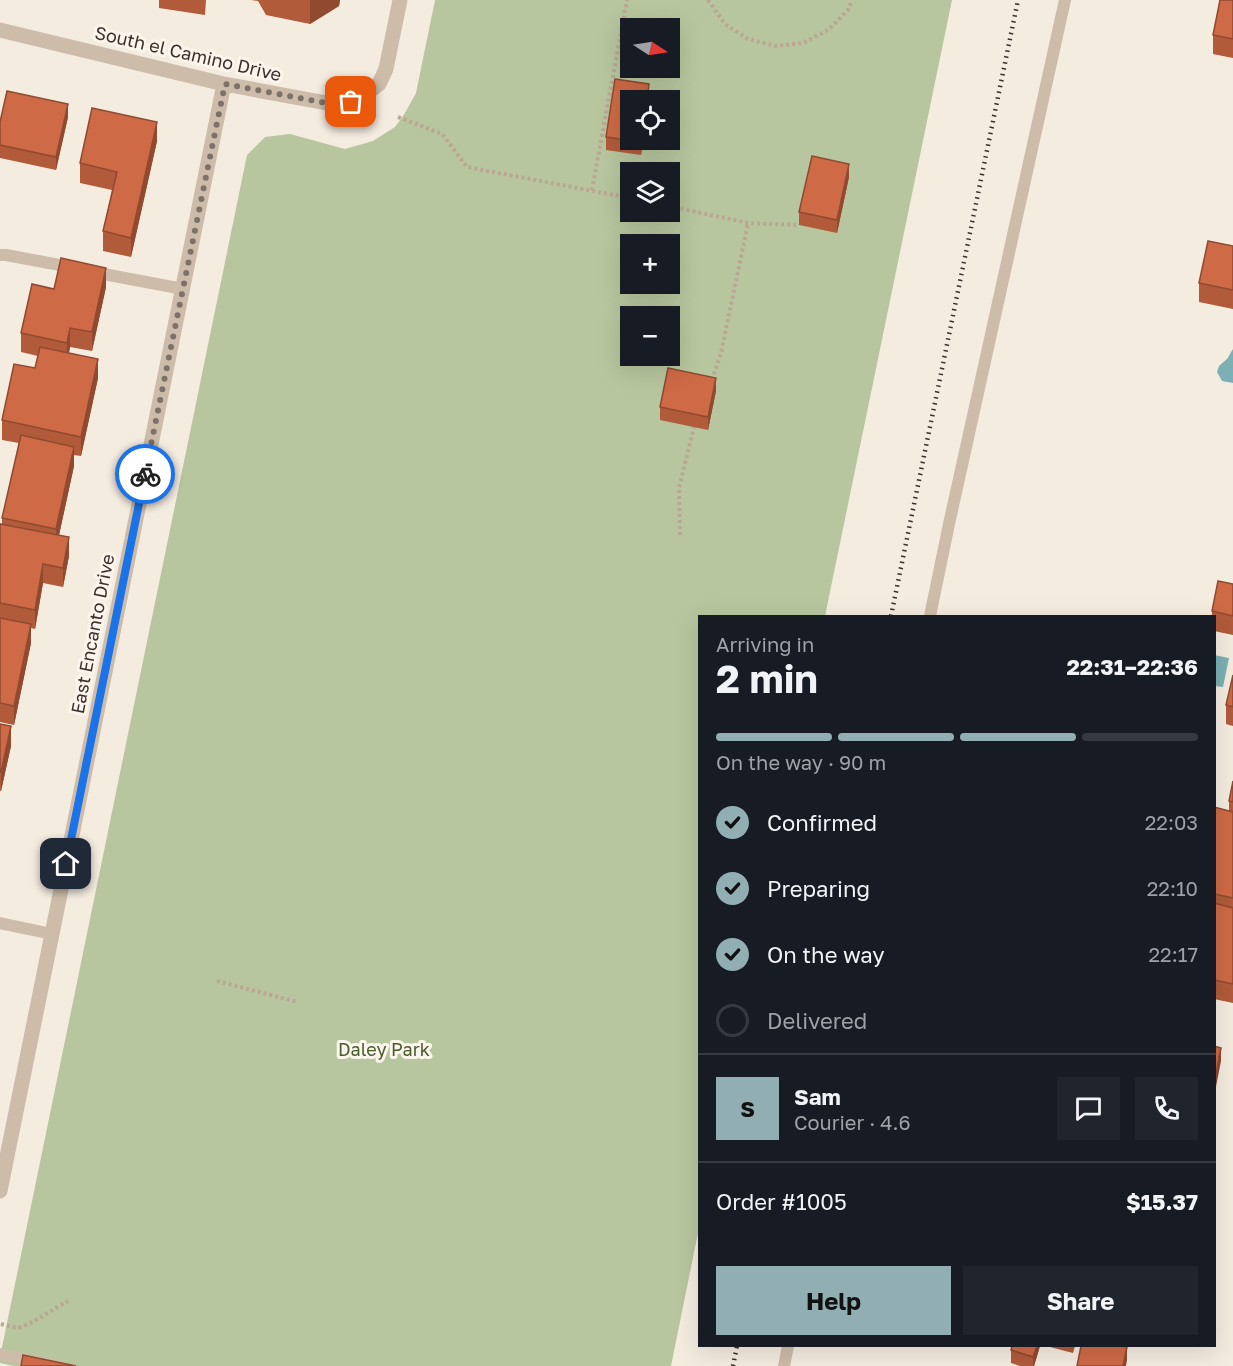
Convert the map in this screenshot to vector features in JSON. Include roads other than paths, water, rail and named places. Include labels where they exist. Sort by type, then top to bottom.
[{"type":"street","name":"South el Camino Drive","points":[[0,30],[225,84],[332,104],[351,102],[379,84],[386,69],[400,0]]},
{"type":"street","name":"East Encanto Drive","points":[[0,1191],[5,1136],[52,934],[225,84]]},
{"type":"lane","points":[[930,615],[1065,0]]},
{"type":"lane","points":[[0,255],[183,289]]},
{"type":"lane","points":[[0,923],[52,934]]},
{"type":"lane","points":[[784,1366],[788,1347]]},
{"type":"lane","points":[[0,1354],[57,1366]]},
{"type":"water","points":[[1233,349],[1233,383],[1222,381],[1217,372]]},
{"type":"water","points":[[1216,655],[1229,658],[1223,687],[1216,686]]},
{"type":"railway","points":[[891,615],[1018,0]]},
{"type":"railway","points":[[733,1366],[737,1347]]},
{"type":"park label","name":"Daley Park","points":[[384,1050]]}]
